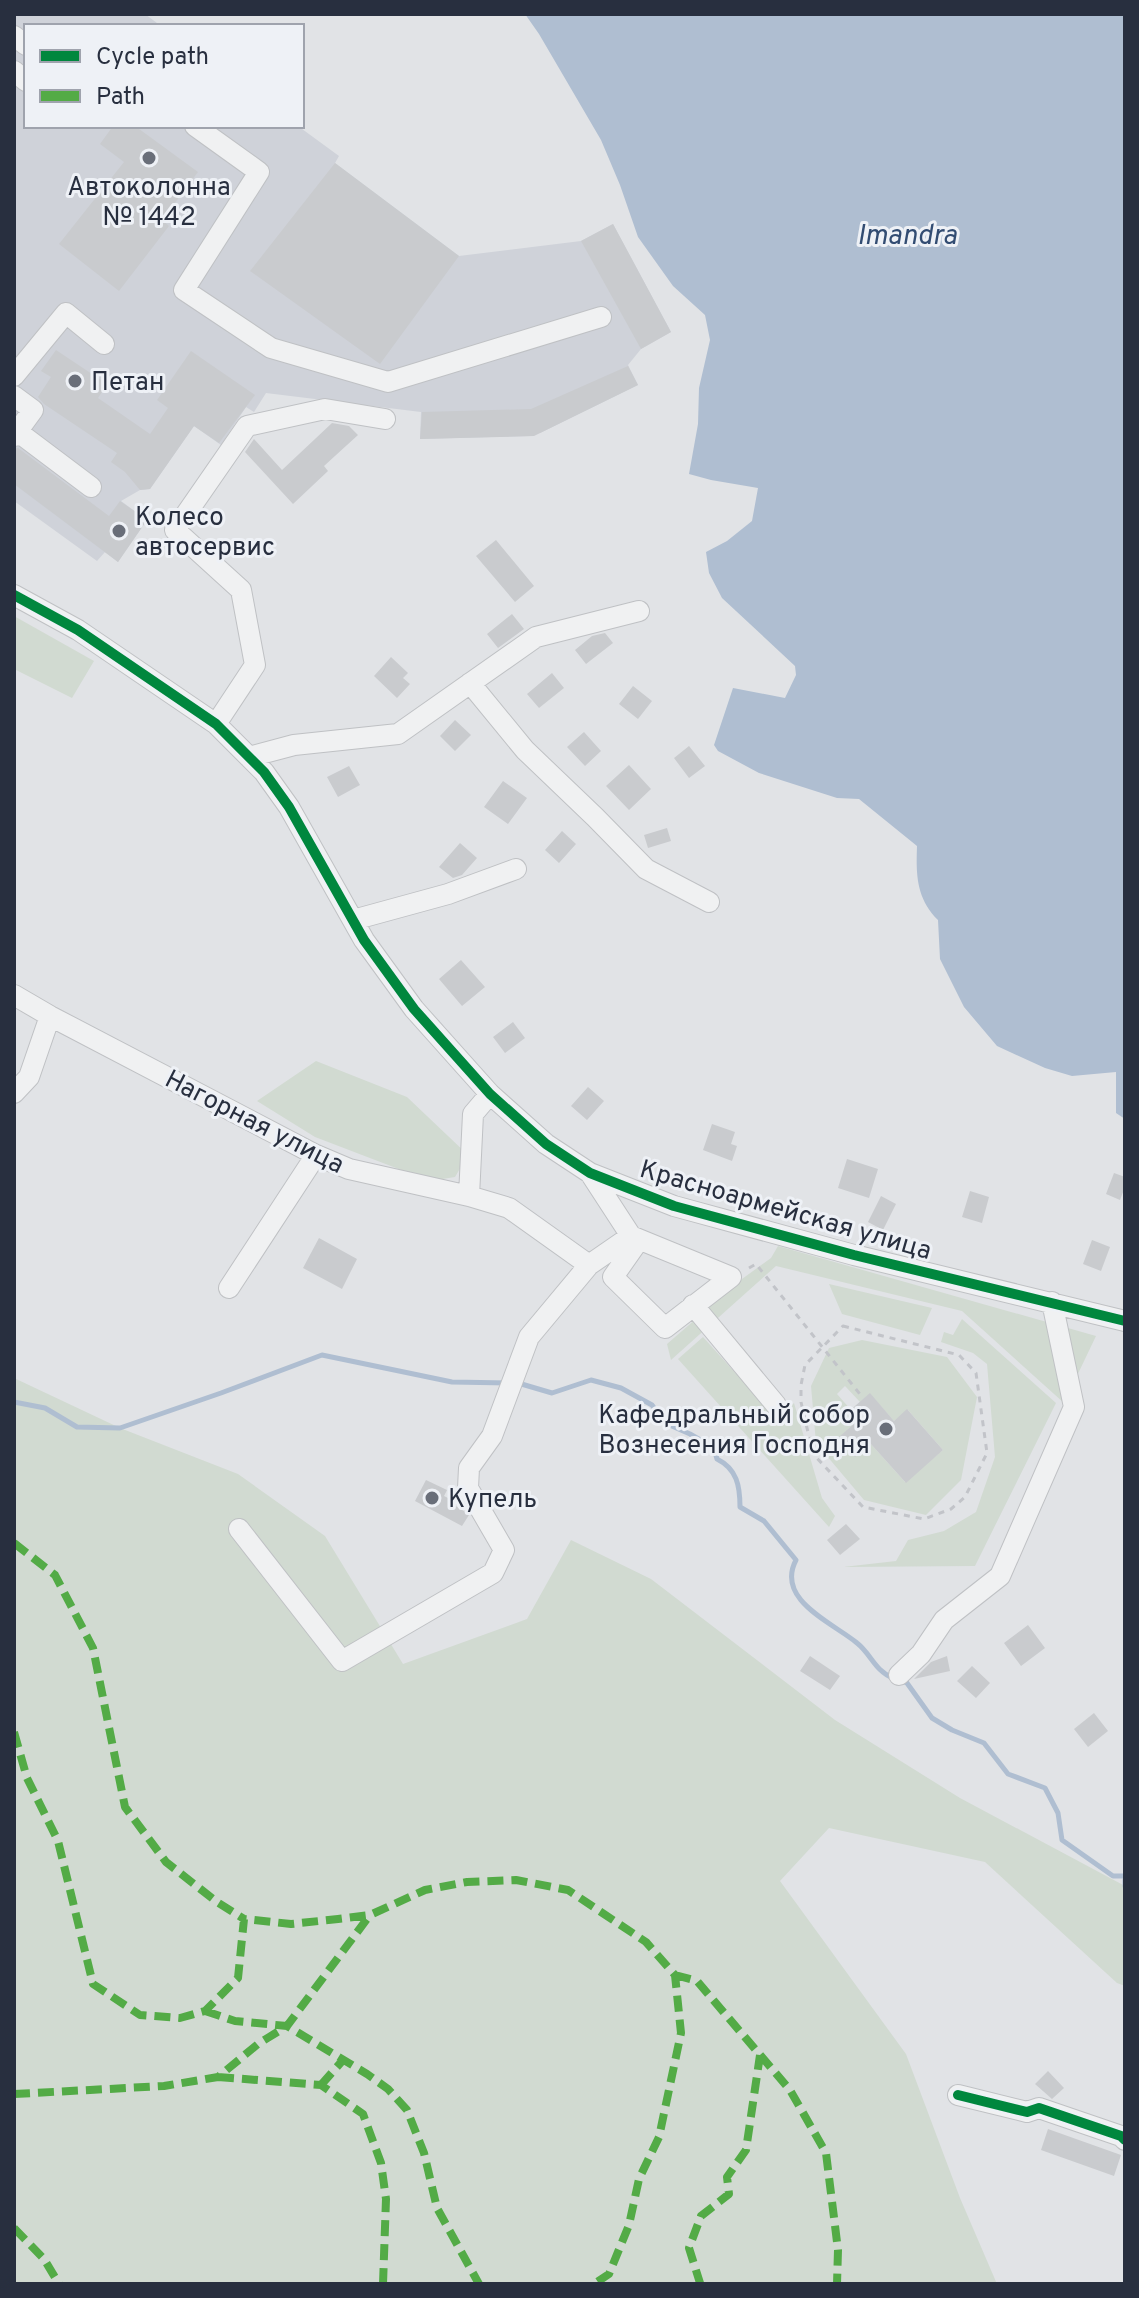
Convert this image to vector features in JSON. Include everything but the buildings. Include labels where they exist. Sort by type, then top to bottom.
[{"type":"street","points":[[198,128],[259,172],[184,290],[271,348],[388,382],[601,317]]},
{"type":"street","points":[[14,376],[66,313],[104,344]]},
{"type":"street","points":[[14,396],[33,410],[16,434],[91,487]]},
{"type":"street","points":[[216,724],[255,665],[241,590],[175,530],[247,426],[325,409],[385,419]]},
{"type":"street","name":"Красноармейская улица","points":[[14,595],[78,630],[216,724],[264,772],[289,807],[364,940],[414,1009],[490,1094],[546,1144],[590,1173],[674,1206],[854,1255],[1125,1321]]},
{"type":"street","points":[[249,757],[294,745],[398,734],[536,637],[639,611]]},
{"type":"street","points":[[470,683],[525,750],[646,869],[709,902]]},
{"type":"street","points":[[353,920],[448,894],[516,869]]},
{"type":"street","name":"Нагорная улица","points":[[14,995],[316,1155],[349,1169],[509,1208],[589,1265]]},
{"type":"street","points":[[14,1093],[29,1077],[50,1016]]},
{"type":"street","points":[[469,1196],[473,1114],[490,1094]]},
{"type":"street","points":[[229,1288],[316,1155]]},
{"type":"street","points":[[590,1173],[635,1238],[731,1277]]},
{"type":"street","points":[[239,1529],[342,1661],[493,1573],[504,1550],[468,1488],[469,1468],[492,1436],[529,1337],[589,1265],[635,1238]]},
{"type":"street","points":[[635,1238],[613,1277],[665,1328],[731,1277]]},
{"type":"street","points":[[899,1675],[921,1654],[944,1620],[1000,1576],[1074,1407],[1052,1302]]},
{"type":"street","points":[[693,1305],[776,1405]]},
{"type":"street","points":[[958,2095],[1027,2112],[1039,2108],[1125,2140]]},
{"type":"path","points":[[731,1277],[756,1264],[863,1398]]},
{"type":"path","points":[[843,1326],[959,1355],[976,1373],[987,1453],[965,1497],[951,1509],[924,1519],[863,1507],[813,1454],[801,1402],[801,1385],[805,1365],[823,1347],[843,1326]]},
{"type":"shaded area","points":[[14,14],[145,14],[158,24],[24,24],[24,128],[301,128],[339,156],[335,163],[459,256],[581,241],[613,224],[671,332],[641,349],[628,365],[638,385],[540,433],[531,411],[530,436],[420,439],[421,412],[266,393],[254,412],[246,407],[221,445],[194,426],[150,489],[140,490],[121,501],[147,520],[118,562],[105,552],[97,561],[14,501]]},
{"type":"shaded area","points":[[14,616],[94,661],[72,698],[14,669]]},
{"type":"shaded area","points":[[316,1061],[407,1097],[468,1155],[455,1177],[430,1181],[315,1137],[257,1101]]},
{"type":"shaded area","points":[[778,1246],[1096,1336],[1064,1403],[962,1311],[776,1266],[671,1360],[667,1344],[771,1258]]},
{"type":"shaded area","points":[[829,1284],[932,1308],[920,1335],[842,1314]]},
{"type":"shaded area","points":[[962,1319],[1056,1403],[975,1566],[843,1567],[896,1561],[908,1540],[944,1531],[976,1512],[995,1457],[987,1364],[973,1353],[941,1342],[944,1332],[953,1335]]},
{"type":"shaded area","points":[[703,1337],[776,1418],[794,1403],[822,1498],[835,1516],[829,1527],[678,1359]]},
{"type":"shaded area","points":[[862,1340],[947,1357],[977,1397],[961,1480],[926,1515],[864,1500],[816,1443],[811,1386],[829,1348]],"holes":[[[845,1386],[860,1402],[870,1394],[894,1421],[908,1410],[943,1450],[905,1482],[870,1443],[854,1455],[839,1438],[856,1422],[848,1412],[851,1410],[837,1394]]]},
{"type":"shaded area","points":[[14,1378],[120,1428],[238,1474],[325,1536],[403,1664],[527,1619],[571,1540],[651,1579],[835,1720],[960,1798],[1125,1886],[1125,1986],[1117,1983],[985,1862],[829,1828],[780,1881],[906,2054],[960,2198],[997,2284],[14,2284]]},
{"type":"water","name":"Imandra","points":[[525,14],[1125,14],[1125,1119],[1116,1113],[1116,1072],[1072,1076],[1045,1068],[997,1046],[964,1007],[940,959],[938,920],[921,894],[917,846],[859,799],[837,798],[759,773],[718,751],[714,745],[733,688],[785,698],[796,675],[795,666],[722,598],[709,573],[706,552],[727,541],[752,521],[758,488],[689,474],[698,424],[699,388],[710,340],[705,315],[673,286],[638,237],[601,140]]},
{"type":"waterway","points":[[14,1402],[45,1408],[77,1427],[120,1428],[322,1355],[452,1382],[508,1383]]},
{"type":"waterway","points":[[518,1383],[552,1393],[591,1380],[621,1388],[652,1405],[665,1423],[714,1448],[717,1459],[729,1468],[736,1479],[740,1507],[764,1521],[796,1560],[792,1574],[793,1587],[800,1599],[862,1647],[882,1671],[893,1678]]},
{"type":"waterway","points":[[902,1681],[907,1683],[932,1718],[984,1743],[1008,1774],[1045,1788],[1058,1813],[1062,1840],[1113,1876],[1125,1876]]},
{"type":"waterway","points":[[1125,1880],[1125,1886]]},
{"type":"marked path","points":[[14,1543],[55,1575],[93,1648],[125,1807],[166,1862],[244,1919]]},
{"type":"marked path","points":[[14,1732],[27,1778],[58,1841],[93,1984],[140,2015],[180,2018],[205,2011],[238,1978],[244,1919],[291,1924],[370,1915],[425,1890],[467,1882],[516,1880],[568,1890],[646,1942],[675,1975],[681,2033],[659,2137],[639,2179],[629,2225],[609,2274],[594,2284]]},
{"type":"marked path","points":[[14,2094],[164,2086],[218,2077],[258,2044],[287,2026],[370,1915]]},
{"type":"marked path","points":[[675,1975],[697,1981],[790,2090],[826,2153],[838,2250],[837,2284]]},
{"type":"marked path","points":[[205,2011],[235,2021],[287,2026],[388,2089],[407,2110],[424,2153],[437,2208],[479,2284]]},
{"type":"marked path","points":[[698,2284],[689,2248],[701,2216],[729,2194],[727,2177],[746,2150],[760,2055]]},
{"type":"marked path","points":[[321,2085],[343,2060]]},
{"type":"marked path","points":[[218,2077],[321,2085],[363,2114],[381,2163],[386,2199],[383,2284]]},
{"type":"marked path","points":[[14,2228],[44,2259],[59,2284]]},
{"type":"cycle path","points":[[14,595],[78,630],[216,724],[264,772],[289,807],[364,940],[414,1009],[490,1094],[546,1144],[590,1173],[674,1206],[854,1255],[1125,1321]]},
{"type":"cycle path","points":[[958,2095],[1027,2112],[1039,2108],[1125,2140]]},
{"type":"place","name":"Автоколонна № 1442","points":[[149,158]]},
{"type":"place","name":"Петан","points":[[75,381]]},
{"type":"place","name":"Колесо автосервис","points":[[119,531]]},
{"type":"place","name":"Кафедральный собор Вознесения Господня","points":[[886,1429]]},
{"type":"place","name":"Купель","points":[[432,1498]]}]
